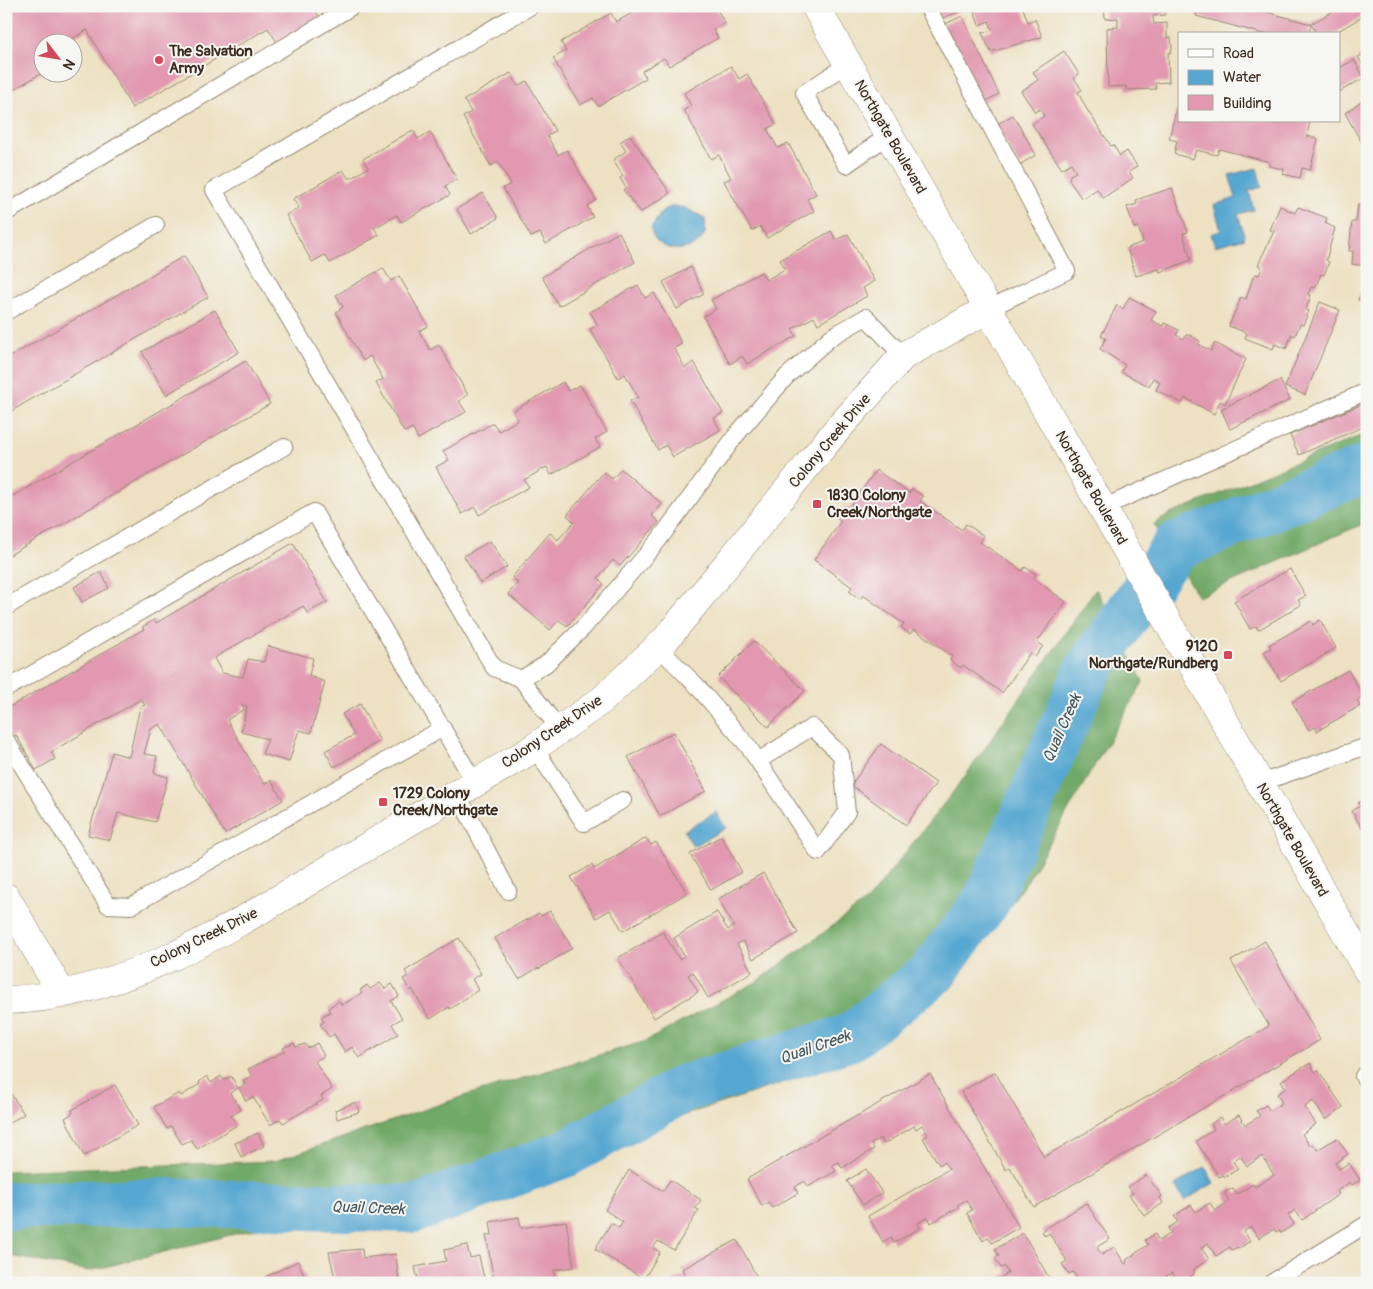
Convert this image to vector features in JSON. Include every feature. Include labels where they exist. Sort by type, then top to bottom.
[{"type":"street","name":"Northgate Boulevard","points":[[815,6],[1367,970]]},
{"type":"street","name":"Colony Creek Drive","points":[[6,1000],[62,994],[121,977],[234,925],[534,748],[560,730],[602,700],[658,647],[720,576],[834,433],[903,356],[988,309]]},
{"type":"street","points":[[6,897],[62,994]]},
{"type":"lane","points":[[6,213],[353,6]]},
{"type":"lane","points":[[531,6],[214,190],[494,668],[520,679],[560,730]]},
{"type":"lane","points":[[927,6],[1067,272],[988,309]]},
{"type":"lane","points":[[848,64],[804,93],[846,165],[889,136]]},
{"type":"lane","points":[[6,312],[156,226]]},
{"type":"lane","points":[[520,679],[546,664],[584,627],[658,541],[737,434],[808,356],[831,337],[866,317],[875,324],[903,356]]},
{"type":"lane","points":[[1102,508],[1367,391]]},
{"type":"lane","points":[[6,607],[284,447]]},
{"type":"lane","points":[[6,689],[314,512],[443,728],[508,891]]},
{"type":"lane","points":[[658,647],[697,686],[758,761],[818,852],[847,812],[842,755],[812,727],[758,761]]},
{"type":"lane","points":[[6,740],[108,905],[131,906],[443,728]]},
{"type":"lane","points":[[1260,783],[1367,746]]},
{"type":"lane","points":[[534,748],[584,823],[623,800]]},
{"type":"lane","points":[[1271,1283],[1367,1224]]},
{"type":"green space","points":[[1367,433],[1367,522],[1198,597],[1154,524],[1170,514]]},
{"type":"green space","points":[[1096,589],[1143,682],[1029,878],[951,988],[831,1067],[688,1114],[448,1216],[266,1226],[89,1271],[6,1255],[6,1171],[275,1161],[467,1095],[646,1041],[758,981],[868,900],[964,778]]},
{"type":"water","points":[[1257,168],[1262,187],[1249,191],[1254,210],[1238,214],[1245,238],[1215,246],[1211,234],[1221,231],[1214,205],[1236,198],[1229,175]]},
{"type":"water","points":[[674,206],[685,208],[705,218],[703,237],[690,247],[673,249],[665,247],[654,236],[651,228],[663,210]]},
{"type":"water","points":[[716,812],[726,828],[693,846],[684,831]]},
{"type":"water","points":[[1205,1167],[1214,1183],[1184,1201],[1175,1185]]},
{"type":"building","name":"The Salvation Army","points":[[6,6],[313,6],[322,22],[280,47],[268,28],[132,108],[87,30],[82,33],[32,32],[32,79],[9,92],[6,88]]},
{"type":"building","points":[[633,6],[715,6],[725,23],[713,29],[718,38],[669,66],[664,58],[642,71],[646,78],[598,106],[593,98],[580,105],[553,58],[566,51],[561,42],[611,13],[616,22],[636,11]]},
{"type":"building","points":[[936,6],[959,6],[961,11],[941,19]]},
{"type":"building","points":[[972,6],[1022,6],[1028,22],[1035,19],[1042,37],[991,52],[982,33],[992,30],[989,21],[979,25]]},
{"type":"building","points":[[1104,6],[1165,6],[1165,15],[1153,16],[1154,24],[1167,23],[1167,38],[1171,37],[1172,49],[1168,53],[1169,82],[1155,83],[1156,89],[1126,90],[1126,86],[1108,87],[1107,28],[1118,27],[1118,18],[1105,19]]},
{"type":"building","points":[[1198,6],[1244,6],[1311,24],[1309,32],[1256,32],[1196,16]]},
{"type":"building","points":[[1342,6],[1367,6],[1367,14],[1336,32],[1316,32],[1311,24]]},
{"type":"building","points":[[962,16],[999,94],[980,104],[943,25]]},
{"type":"building","points":[[1064,51],[1079,74],[1074,78],[1082,90],[1078,92],[1086,108],[1111,146],[1113,145],[1120,156],[1127,151],[1137,166],[1129,172],[1133,178],[1103,198],[1097,189],[1082,199],[1069,180],[1070,175],[1076,172],[1071,163],[1062,169],[1032,124],[1044,116],[1040,109],[1035,112],[1021,91],[1038,80],[1033,72]]},
{"type":"building","points":[[1367,52],[1367,72],[1358,57]]},
{"type":"building","points":[[1354,60],[1364,78],[1340,91],[1340,67]]},
{"type":"building","points":[[731,66],[739,79],[747,74],[776,124],[767,129],[778,148],[788,143],[816,194],[807,199],[814,211],[767,238],[760,226],[752,231],[724,181],[731,178],[719,155],[711,159],[684,110],[691,106],[684,93]]},
{"type":"building","points":[[511,73],[518,86],[527,81],[555,131],[547,136],[558,155],[567,150],[596,200],[587,206],[593,217],[546,244],[540,233],[531,237],[503,188],[511,184],[498,162],[491,166],[463,117],[471,112],[464,100]]},
{"type":"building","points":[[1367,97],[1367,152],[1345,113]]},
{"type":"building","points":[[1176,110],[1178,110],[1178,122],[1310,122],[1307,136],[1318,139],[1310,170],[1302,168],[1300,178],[1283,174],[1284,169],[1269,166],[1270,162],[1219,149],[1217,155],[1196,150],[1193,159],[1174,154],[1177,141],[1169,139]]},
{"type":"building","points":[[1013,115],[1036,155],[1019,165],[996,125]]},
{"type":"building","points":[[413,130],[418,139],[430,132],[457,179],[445,186],[450,195],[401,222],[397,215],[374,228],[379,235],[330,263],[325,255],[312,262],[286,215],[299,208],[293,199],[343,170],[349,179],[368,168],[363,159]]},
{"type":"building","points":[[630,135],[670,193],[641,212],[623,190],[626,188],[620,178],[623,176],[613,160],[626,151],[620,142]]},
{"type":"building","points":[[1172,188],[1188,232],[1183,233],[1191,260],[1160,272],[1159,269],[1136,276],[1127,248],[1143,242],[1138,227],[1134,228],[1127,207],[1137,204],[1136,200]]},
{"type":"building","points":[[483,193],[498,218],[471,234],[457,209]]},
{"type":"building","points":[[1358,204],[1367,205],[1367,266],[1352,264],[1353,251],[1349,251],[1352,222],[1356,222]]},
{"type":"building","points":[[1280,206],[1295,213],[1298,207],[1327,218],[1325,223],[1335,228],[1326,260],[1329,262],[1324,275],[1321,274],[1315,288],[1311,287],[1308,294],[1311,295],[1306,310],[1309,311],[1303,325],[1300,324],[1295,336],[1292,334],[1286,349],[1275,344],[1273,349],[1245,338],[1247,333],[1229,326],[1241,297],[1246,299],[1253,277],[1255,274],[1259,275],[1262,267],[1258,265],[1274,231],[1270,230]]},
{"type":"building","points":[[831,231],[836,240],[848,234],[874,281],[863,288],[867,296],[818,324],[814,317],[792,329],[796,336],[747,364],[742,356],[730,364],[703,316],[716,309],[711,300],[761,272],[766,280],[785,269],[780,260]]},
{"type":"building","points":[[619,232],[635,262],[559,306],[542,277]]},
{"type":"building","points":[[184,256],[208,297],[6,414],[6,359]]},
{"type":"building","points":[[691,267],[704,294],[677,309],[663,282]]},
{"type":"building","points":[[383,268],[391,281],[399,276],[428,326],[419,331],[430,350],[439,345],[468,395],[459,401],[466,412],[418,439],[412,428],[404,432],[376,383],[383,379],[370,356],[363,361],[336,312],[343,307],[336,295]]},
{"type":"building","points":[[1367,279],[1367,304],[1358,300]]},
{"type":"building","points":[[638,285],[645,298],[654,293],[682,344],[674,348],[685,368],[694,362],[723,413],[714,418],[720,430],[673,457],[666,445],[658,450],[630,401],[638,397],[625,374],[618,378],[590,329],[598,325],[590,312]]},
{"type":"building","points":[[1129,297],[1156,311],[1151,320],[1163,326],[1164,323],[1179,330],[1176,335],[1184,339],[1186,335],[1190,335],[1200,341],[1198,344],[1211,351],[1215,343],[1246,359],[1225,404],[1220,401],[1214,414],[1185,398],[1182,403],[1156,390],[1160,382],[1153,378],[1149,386],[1121,372],[1125,365],[1100,349],[1106,338],[1101,336],[1117,305],[1123,309]]},
{"type":"building","points":[[1320,302],[1340,310],[1305,395],[1285,387]]},
{"type":"building","points":[[215,310],[239,352],[166,395],[142,352]]},
{"type":"building","points":[[246,361],[270,404],[6,557],[6,500]]},
{"type":"building","points":[[1280,380],[1290,400],[1230,429],[1221,409]]},
{"type":"building","points":[[563,382],[568,391],[580,385],[607,432],[595,439],[600,447],[551,475],[547,467],[524,480],[529,487],[479,515],[475,507],[462,514],[436,467],[449,460],[443,451],[493,423],[499,431],[518,420],[513,411]]},
{"type":"building","points":[[1367,402],[1367,425],[1299,455],[1290,435]]},
{"type":"building","points":[[621,469],[662,504],[652,516],[659,522],[620,566],[613,560],[598,578],[604,584],[567,626],[559,620],[550,630],[508,594],[518,583],[512,577],[550,533],[558,540],[574,522],[567,515],[604,472],[612,479]]},
{"type":"building","points":[[876,470],[909,493],[912,489],[923,496],[920,501],[962,530],[966,524],[984,536],[980,542],[1022,571],[1025,567],[1036,574],[1033,578],[1066,602],[1037,642],[1043,646],[1035,657],[1030,653],[1002,693],[963,665],[961,668],[950,660],[952,656],[914,629],[910,634],[901,627],[904,624],[863,595],[860,599],[849,591],[852,587],[814,560],[841,521],[837,518],[845,507],[849,509]]},
{"type":"building","points":[[490,541],[507,567],[480,583],[464,556]]},
{"type":"building","points":[[293,543],[327,602],[307,613],[303,606],[214,658],[222,673],[243,677],[248,659],[264,662],[268,646],[313,658],[309,676],[325,682],[311,733],[299,730],[289,762],[262,754],[268,739],[241,732],[247,706],[242,705],[244,709],[227,720],[264,784],[271,780],[283,800],[225,834],[160,724],[151,729],[144,754],[157,756],[154,773],[168,777],[155,822],[118,813],[110,840],[88,835],[112,752],[129,757],[140,707],[145,705],[141,699],[51,752],[55,759],[36,770],[16,735],[11,737],[6,728],[10,725],[6,718],[6,709],[144,629],[142,627],[154,620],[156,623]]},
{"type":"building","points":[[1290,569],[1306,596],[1298,600],[1301,605],[1258,630],[1256,626],[1250,629],[1234,601]]},
{"type":"building","points":[[101,572],[109,588],[82,602],[74,587]]},
{"type":"building","points":[[1320,620],[1336,648],[1281,681],[1264,652],[1271,648],[1269,645],[1311,621],[1313,625]]},
{"type":"building","points":[[754,641],[805,691],[768,727],[718,677]]},
{"type":"building","points":[[1348,670],[1364,697],[1357,701],[1360,706],[1317,731],[1315,727],[1309,730],[1292,702]]},
{"type":"building","points":[[360,704],[380,741],[334,767],[325,751],[354,735],[342,714]]},
{"type":"building","points":[[674,732],[706,791],[660,816],[628,757]]},
{"type":"building","points":[[881,744],[936,783],[906,825],[851,785]]},
{"type":"building","points":[[1367,797],[1367,837],[1352,811],[1360,806],[1358,803]]},
{"type":"building","points":[[721,836],[742,872],[711,890],[690,854]]},
{"type":"building","points":[[646,838],[651,845],[656,842],[687,893],[623,931],[610,910],[596,918],[571,877],[592,865],[594,869]]},
{"type":"building","points":[[763,873],[798,933],[753,959],[743,941],[737,944],[752,972],[708,998],[693,972],[688,975],[698,992],[654,1018],[618,958],[663,932],[679,959],[684,956],[674,938],[717,912],[728,930],[734,926],[718,899]]},
{"type":"building","points":[[550,911],[572,948],[519,979],[495,938],[539,913],[541,916]]},
{"type":"building","points":[[459,938],[481,974],[472,979],[478,990],[450,1009],[449,1007],[430,1019],[412,989],[410,991],[403,979],[408,976],[405,971]]},
{"type":"building","points":[[1265,941],[1320,1040],[1034,1207],[1010,1167],[1006,1170],[961,1092],[995,1072],[1044,1157],[1269,1026],[1231,961]]},
{"type":"building","points":[[380,983],[385,989],[392,984],[399,996],[391,1001],[402,1018],[392,1024],[398,1034],[359,1058],[352,1047],[345,1052],[334,1034],[329,1037],[320,1024],[324,1022],[321,1017],[330,1012],[328,1008],[339,1001],[342,1005],[362,993],[360,990],[367,985],[370,989]]},
{"type":"building","points":[[294,1043],[296,1047],[305,1044],[308,1048],[317,1043],[324,1056],[315,1061],[332,1089],[321,1096],[323,1100],[283,1123],[280,1119],[270,1125],[253,1097],[246,1101],[239,1088],[245,1084],[243,1080],[252,1076],[248,1069],[285,1051],[283,1048]]},
{"type":"building","points":[[1310,1063],[1315,1072],[1318,1070],[1343,1107],[1326,1120],[1313,1101],[1305,1107],[1316,1124],[1302,1134],[1310,1146],[1313,1144],[1317,1150],[1337,1138],[1348,1154],[1335,1163],[1339,1169],[1349,1163],[1360,1180],[1352,1185],[1350,1182],[1337,1191],[1339,1194],[1302,1220],[1295,1210],[1288,1215],[1294,1224],[1281,1233],[1279,1230],[1276,1232],[1274,1229],[1259,1238],[1251,1227],[1244,1231],[1250,1241],[1238,1249],[1237,1247],[1232,1250],[1230,1247],[1216,1256],[1208,1243],[1201,1248],[1209,1259],[1194,1269],[1194,1274],[1182,1283],[1179,1283],[1172,1273],[1165,1277],[1169,1283],[1080,1283],[1073,1272],[1069,1274],[1062,1264],[1067,1261],[1049,1233],[1045,1236],[1042,1231],[1086,1203],[1110,1239],[1097,1247],[1102,1255],[1114,1247],[1125,1264],[1127,1263],[1126,1260],[1148,1245],[1145,1240],[1155,1234],[1159,1241],[1171,1233],[1168,1228],[1178,1222],[1174,1216],[1191,1205],[1196,1212],[1210,1203],[1215,1211],[1229,1201],[1224,1193],[1233,1188],[1237,1194],[1253,1184],[1255,1187],[1274,1175],[1262,1156],[1247,1166],[1240,1156],[1233,1161],[1238,1169],[1225,1177],[1224,1175],[1219,1177],[1196,1141],[1214,1129],[1211,1124],[1220,1117],[1224,1124],[1239,1115],[1245,1125],[1260,1116],[1256,1111],[1266,1105],[1270,1111],[1282,1103],[1277,1094],[1286,1088],[1281,1081]]},
{"type":"building","points":[[930,1074],[1019,1227],[992,1243],[988,1237],[983,1241],[967,1213],[972,1210],[966,1200],[957,1205],[959,1207],[931,1223],[928,1217],[918,1223],[920,1228],[894,1243],[891,1237],[883,1242],[868,1216],[949,1169],[944,1162],[939,1165],[923,1138],[928,1135],[922,1125],[916,1129],[914,1126],[884,1144],[880,1138],[871,1144],[874,1149],[842,1168],[839,1162],[832,1165],[836,1171],[808,1187],[805,1181],[795,1187],[798,1193],[772,1208],[768,1202],[762,1206],[747,1179]]},
{"type":"building","points":[[207,1076],[211,1083],[221,1076],[224,1080],[231,1076],[238,1088],[230,1093],[241,1110],[231,1116],[237,1125],[197,1149],[191,1140],[182,1144],[171,1126],[167,1129],[154,1107],[179,1093],[181,1096],[200,1084],[199,1082]]},
{"type":"building","points":[[115,1085],[138,1125],[84,1156],[65,1118],[73,1113],[72,1110]]},
{"type":"building","points":[[6,1086],[24,1114],[6,1125]]},
{"type":"building","points":[[356,1102],[359,1112],[337,1119],[335,1110]]},
{"type":"building","points":[[258,1133],[264,1146],[241,1157],[235,1143]]},
{"type":"building","points":[[866,1169],[882,1193],[863,1205],[847,1181]]},
{"type":"building","points":[[629,1170],[663,1191],[670,1180],[701,1200],[695,1208],[699,1210],[674,1250],[658,1241],[653,1248],[660,1252],[644,1279],[595,1249],[611,1223],[619,1228],[623,1222],[605,1210]]},
{"type":"building","points":[[1146,1175],[1162,1196],[1160,1198],[1163,1203],[1145,1216],[1129,1195],[1133,1193],[1128,1187]]},
{"type":"building","points":[[519,1217],[521,1228],[566,1221],[574,1267],[554,1270],[555,1278],[563,1277],[564,1283],[515,1283],[514,1278],[494,1282],[486,1235],[492,1235],[490,1222]]},
{"type":"building","points":[[1023,1233],[1052,1283],[992,1283],[1008,1273],[1004,1266],[1001,1268],[995,1258],[999,1256],[995,1249]]},
{"type":"building","points":[[737,1240],[760,1283],[670,1283],[685,1275],[682,1269]]},
{"type":"building","points":[[467,1245],[470,1258],[479,1256],[485,1283],[419,1283],[415,1267],[446,1261],[444,1250]]},
{"type":"building","points":[[362,1249],[363,1258],[396,1254],[399,1283],[336,1283],[329,1252]]},
{"type":"building","points":[[298,1261],[308,1283],[253,1283]]},
{"type":"waterway","name":"Quail Creek","points":[[6,1206],[162,1202],[415,1209],[565,1154],[685,1088],[851,1037],[931,974],[987,900],[1088,670],[1175,547],[1367,468]]},
{"type":"place","name":"The Salvation Army","points":[[159,60]]},
{"type":"place","name":"1830 Colony Creek/Northgate","points":[[817,504]]},
{"type":"place","name":"9120 Northgate/Rundberg","points":[[1228,655]]},
{"type":"place","name":"1729 Colony Creek/Northgate","points":[[383,802]]}]
